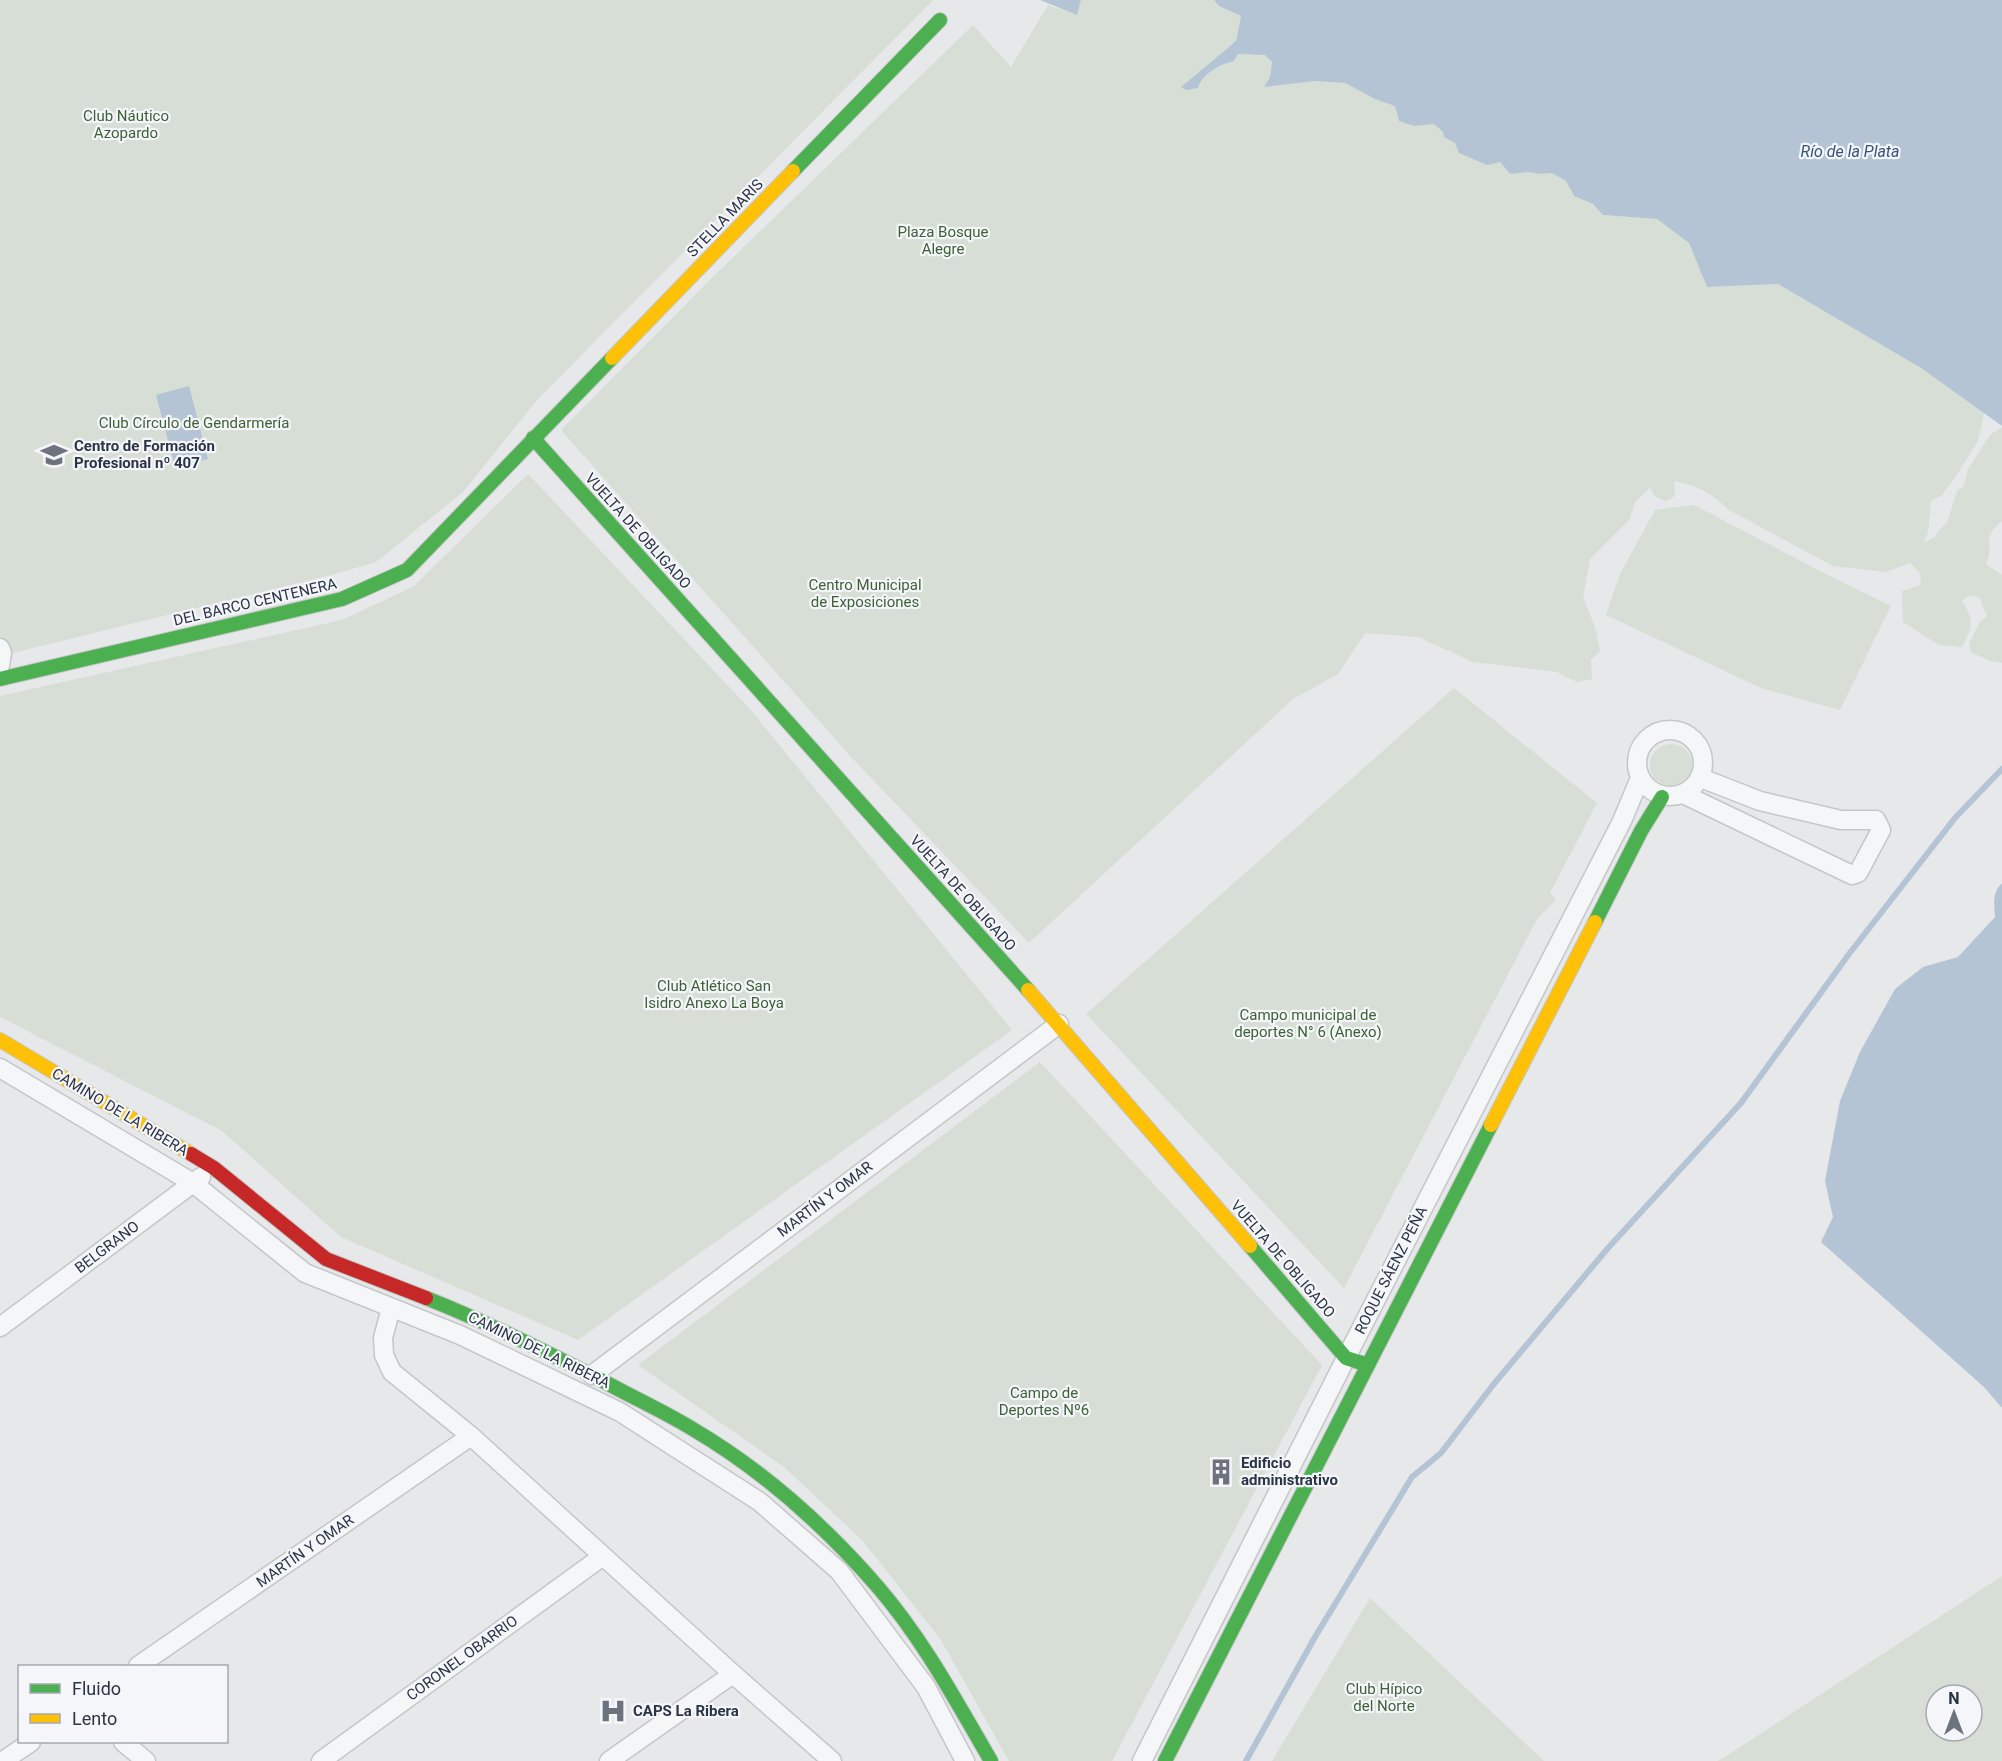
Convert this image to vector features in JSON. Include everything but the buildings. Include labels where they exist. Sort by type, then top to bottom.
[{"type":"street","name":"STELLA MARIS","points":[[533,438],[940,20]]},
{"type":"street","name":"DEL BARCO CENTENERA","points":[[0,679],[342,599],[407,570],[533,438]]},
{"type":"street","name":"VUELTA DE OBLIGADO","points":[[533,438],[1059,1024],[1346,1358]]},
{"type":"street","points":[[0,648],[2,654],[0,666]]},
{"type":"street","name":"ROQUE SÁENZ PEÑA","points":[[1142,1761],[1622,821],[1640,778],[1636,770],[1637,755],[1643,742],[1654,733],[1668,729],[1682,731],[1697,742],[1704,760],[1701,778]]},
{"type":"street","points":[[1640,778],[1662,797],[1671,798],[1683,794],[1689,792],[1701,778],[1761,801],[1841,820],[1876,820],[1881,830],[1858,873],[1852,875],[1683,794]]},
{"type":"street","name":"ROQUE SÁENZ PEÑA","points":[[1165,1761],[1641,831],[1662,797]]},
{"type":"street","name":"MARTÍN Y OMAR","points":[[592,1375],[1059,1024]]},
{"type":"street","name":"CAMINO DE LA RIBERA","points":[[0,1040],[214,1168],[326,1259],[464,1313],[592,1375],[692,1428],[766,1479],[819,1524],[878,1587],[933,1659],[992,1761]]},
{"type":"street","name":"CAMINO DE LA RIBERA","points":[[0,1068],[194,1183],[305,1273],[460,1335],[620,1412],[760,1502],[839,1571],[926,1687],[965,1761]]},
{"type":"street","name":"BELGRANO","points":[[0,1327],[214,1168]]},
{"type":"street","points":[[391,1308],[383,1338],[384,1355],[392,1372],[471,1436],[832,1761]]},
{"type":"street","points":[[1346,1358],[1368,1365]]},
{"type":"street","name":"MARTÍN Y OMAR","points":[[139,1665],[471,1436]]},
{"type":"street","name":"CORONEL OBARRIO","points":[[321,1761],[603,1556]]},
{"type":"street","points":[[609,1761],[733,1674]]},
{"type":"street","points":[[3,1761],[30,1743]]},
{"type":"street","points":[[124,1743],[146,1761]]},
{"type":"green space","points":[[0,0],[933,0],[537,400],[463,492],[376,562],[0,656]]},
{"type":"green space","points":[[1081,0],[1214,0],[1219,6],[1241,16],[1236,41],[1181,87],[1198,88],[1207,74],[1234,61],[1238,54],[1266,55],[1272,62],[1270,77],[1265,86],[1315,81],[1345,83],[1375,99],[1396,106],[1399,121],[1414,126],[1434,124],[1443,132],[1444,137],[1500,162],[1510,174],[1552,173],[1566,181],[1574,196],[1593,204],[1603,215],[1657,219],[1689,243],[1707,287],[1778,284],[1921,368],[1984,413],[1978,441],[1941,496],[1931,501],[1928,533],[1923,543],[1935,537],[1947,523],[1957,491],[1964,486],[1968,469],[1990,435],[2002,427],[2002,521],[1989,537],[1989,557],[1986,564],[2002,575],[2002,663],[1990,661],[1971,652],[1969,644],[1980,622],[1987,616],[1979,597],[1970,595],[1962,601],[1971,619],[1971,624],[1962,647],[1939,645],[1903,622],[1902,591],[1921,585],[1920,573],[1910,563],[1886,572],[1833,566],[1729,510],[1704,491],[1674,481],[1675,496],[1666,501],[1655,497],[1650,488],[1636,501],[1629,520],[1590,559],[1583,597],[1595,627],[1600,651],[1591,660],[1592,679],[1577,682],[1557,672],[1473,662],[1418,637],[1365,633],[1338,674],[1293,699],[1029,943],[852,758],[561,430],[714,276],[973,25],[1011,67],[1048,5],[1077,15]]},
{"type":"green space","name":"Club Atlético San Isidro Anexo La Boya","points":[[528,474],[749,708],[1012,1030],[578,1340],[341,1237],[222,1131],[0,1017],[0,696],[342,620],[414,586]]},
{"type":"green space","points":[[1694,505],[1891,606],[1840,710],[1761,688],[1606,615],[1620,574],[1655,510]]},
{"type":"green space","name":"Campo municipal de deportes N° 6 (Anexo)","points":[[1454,688],[1597,803],[1550,893],[1556,900],[1537,919],[1344,1288],[1086,1014]]},
{"type":"green space","points":[[1671,744],[1686,750],[1692,765],[1686,780],[1671,786],[1656,780],[1650,765],[1656,750]]},
{"type":"green space","name":"Campo de Deportes Nº6","points":[[1040,1062],[1322,1365],[1112,1761],[1009,1761],[941,1640],[863,1541],[784,1467],[638,1365]]},
{"type":"green space","points":[[2002,1576],[2002,1761],[1718,1761]]},
{"type":"green space","name":"Club Hípico del Norte","points":[[1370,1598],[1544,1761],[1272,1761]]},
{"type":"water","points":[[1040,0],[1081,0],[1077,15]]},
{"type":"water","name":"Río de la Plata","points":[[1214,0],[2002,0],[2002,426],[1921,368],[1778,284],[1707,287],[1689,243],[1657,219],[1603,215],[1593,204],[1574,196],[1566,181],[1552,173],[1510,174],[1500,162],[1487,165],[1459,153],[1455,143],[1444,137],[1443,132],[1434,124],[1414,126],[1399,121],[1395,106],[1375,99],[1345,83],[1315,81],[1264,87],[1270,77],[1272,62],[1265,55],[1238,54],[1234,61],[1207,74],[1198,88],[1186,90],[1181,87],[1236,41],[1241,16],[1219,6]]},
{"type":"water","points":[[189,386],[208,459],[175,467],[156,395]]},
{"type":"water","points":[[2002,883],[2002,1408],[1984,1387],[1821,1242],[1833,1217],[1825,1181],[1840,1101],[1860,1052],[1895,989],[1923,967],[1958,957],[1995,917],[1995,895]]},
{"type":"waterway","points":[[1246,1761],[1315,1637],[1412,1477],[1441,1453],[1493,1385],[1608,1248],[1741,1103],[1849,954],[1955,818],[2002,769]]},
{"type":"traffic: fast","points":[[793,171],[940,20]]},
{"type":"traffic: fast","points":[[0,679],[342,599],[407,570],[612,358]]},
{"type":"traffic: fast","points":[[533,438],[1028,990]]},
{"type":"traffic: fast","points":[[1595,922],[1641,831],[1662,797]]},
{"type":"traffic: fast","points":[[1165,1761],[1491,1125]]},
{"type":"traffic: fast","points":[[1250,1246],[1346,1358],[1368,1365]]},
{"type":"traffic: fast","points":[[426,1298],[516,1337],[670,1416],[717,1444],[767,1480],[835,1541],[894,1606],[938,1671],[991,1761]]},
{"type":"traffic: slow","points":[[612,358],[793,171]]},
{"type":"traffic: slow","points":[[1491,1125],[1595,922]]},
{"type":"traffic: slow","points":[[1028,990],[1250,1246]]},
{"type":"traffic: slow","points":[[0,1040],[191,1154]]},
{"type":"traffic: jam","points":[[191,1154],[214,1168],[326,1259],[426,1298]]},
{"type":"place","name":"Centro de Formación Profesional nº 407","points":[[54,455]]},
{"type":"place","name":"Edificio administrativo","points":[[1221,1472]]},
{"type":"place","name":"CAPS La Ribera","points":[[613,1711]]},
{"type":"park label","name":"Club Náutico Azopardo","points":[[126,124]]},
{"type":"park label","name":"Plaza Bosque Alegre","points":[[943,240]]},
{"type":"park label","name":"Club Círculo de Gendarmería","points":[[194,423]]},
{"type":"park label","name":"Centro Municipal de Exposiciones","points":[[865,594]]}]
